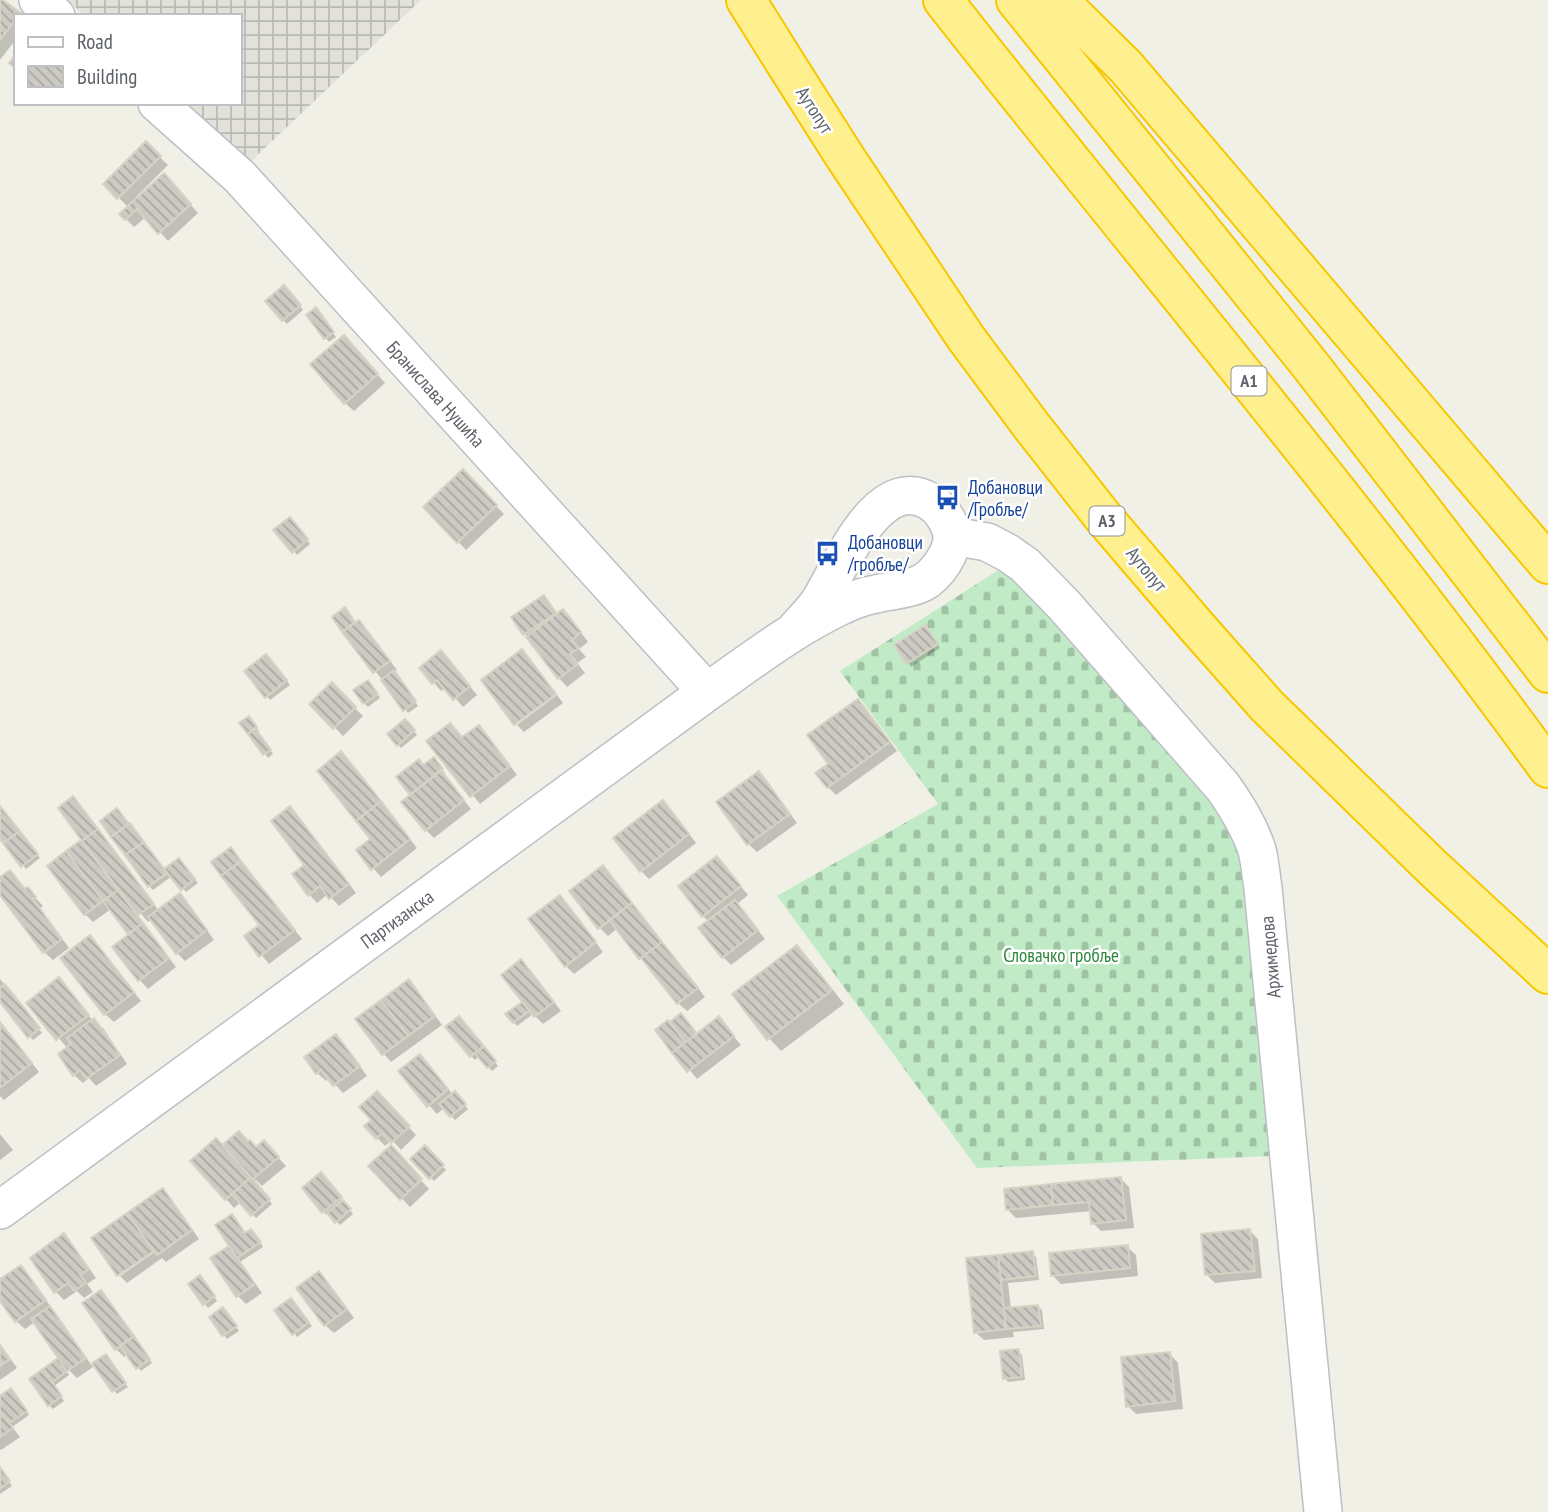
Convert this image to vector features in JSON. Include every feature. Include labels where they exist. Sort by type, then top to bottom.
[{"type":"highway","name":"Аутопут","points":[[747,0],[845,157],[966,338],[1104,517],[1267,705],[1432,867],[1548,974]]},
{"type":"highway","name":"A1","points":[[943,0],[1328,478],[1548,768]]},
{"type":"highway","points":[[1016,0],[1311,366],[1548,673]]},
{"type":"highway","points":[[1058,0],[1126,67],[1548,564]]},
{"type":"street","points":[[38,0],[54,14]]},
{"type":"street","name":"Бранислава Нушића","points":[[159,105],[240,177],[707,692]]},
{"type":"street","points":[[903,496],[918,496],[939,508],[952,536],[948,551],[938,569],[924,582],[906,589],[876,593],[842,605],[795,630],[819,602],[860,531],[874,513],[903,496]]},
{"type":"street","name":"Архимедова","points":[[952,536],[987,542],[1025,565],[1065,605],[1223,787],[1249,829],[1257,852],[1263,888],[1323,1512]]},
{"type":"street","name":"Партизанска","points":[[0,1210],[795,630]]},
{"type":"shaded area","points":[[68,0],[421,0],[247,165],[182,105],[242,105],[242,14],[83,14]]},
{"type":"green space","name":"Словачко гробље","points":[[1005,566],[1223,810],[1247,863],[1271,1156],[977,1168],[777,896],[938,804],[840,671]]},
{"type":"building","points":[[0,0],[3,0],[21,13],[14,14],[14,22],[0,40]]},
{"type":"building","points":[[146,141],[161,156],[117,199],[103,184]]},
{"type":"building","points":[[164,173],[191,204],[158,234],[137,209],[125,220],[119,214]]},
{"type":"building","points":[[284,285],[301,305],[282,321],[265,301]]},
{"type":"building","points":[[316,307],[334,332],[324,339],[306,315]]},
{"type":"building","points":[[344,335],[378,374],[344,404],[310,364]]},
{"type":"building","points":[[463,469],[497,505],[457,543],[423,507]]},
{"type":"building","points":[[290,517],[308,539],[292,553],[273,530]]},
{"type":"building","points":[[544,595],[556,613],[523,635],[511,617]]},
{"type":"building","points":[[345,607],[355,622],[342,632],[332,617]]},
{"type":"building","points":[[563,609],[581,632],[572,640],[579,648],[570,654],[578,664],[558,679],[526,637]]},
{"type":"building","points":[[359,620],[390,661],[373,673],[342,632]]},
{"type":"building","points":[[925,625],[938,644],[906,664],[894,645]]},
{"type":"building","points":[[522,649],[556,694],[514,725],[481,680]]},
{"type":"building","points":[[441,650],[470,686],[453,700],[437,680],[432,684],[419,668]]},
{"type":"building","points":[[266,654],[287,680],[265,698],[244,671]]},
{"type":"building","points":[[394,670],[416,701],[403,711],[381,680]]},
{"type":"building","points":[[368,680],[378,694],[363,704],[353,690]]},
{"type":"building","points":[[332,682],[356,707],[333,729],[309,704]]},
{"type":"building","points":[[858,699],[890,742],[827,788],[815,773],[828,764],[807,735]]},
{"type":"building","points":[[249,716],[257,727],[248,734],[239,723]]},
{"type":"building","points":[[405,719],[415,730],[397,746],[387,734]]},
{"type":"building","points":[[450,723],[462,737],[479,725],[510,766],[470,797],[426,741]]},
{"type":"building","points":[[255,728],[271,750],[263,755],[248,734]]},
{"type":"building","points":[[341,751],[381,801],[356,821],[317,771]]},
{"type":"building","points":[[434,757],[443,769],[410,795],[396,777],[419,759],[423,765]]},
{"type":"building","points":[[441,770],[464,800],[425,831],[401,802]]},
{"type":"building","points":[[759,771],[790,814],[747,845],[716,802]]},
{"type":"building","points":[[73,796],[98,829],[82,841],[58,808]]},
{"type":"building","points":[[663,800],[689,834],[640,872],[613,838]]},
{"type":"building","points":[[381,801],[410,839],[371,870],[356,850],[370,839],[356,821]]},
{"type":"building","points":[[0,806],[20,831],[3,843],[0,839]]},
{"type":"building","points":[[290,806],[349,884],[329,899],[320,886],[308,896],[292,874],[304,865],[271,821]]},
{"type":"building","points":[[117,808],[129,824],[111,837],[100,821]]},
{"type":"building","points":[[130,823],[144,842],[125,855],[111,837]]},
{"type":"building","points":[[98,829],[154,904],[138,915],[82,841]]},
{"type":"building","points":[[20,831],[38,854],[21,867],[3,843]]},
{"type":"building","points":[[81,840],[118,890],[103,901],[66,851]]},
{"type":"building","points":[[144,842],[167,873],[148,887],[125,855]]},
{"type":"building","points":[[231,847],[241,861],[221,876],[211,862]]},
{"type":"building","points":[[66,851],[103,901],[84,915],[47,866]]},
{"type":"building","points":[[717,856],[741,886],[702,917],[678,886]]},
{"type":"building","points":[[179,858],[195,879],[181,890],[164,869]]},
{"type":"building","points":[[241,861],[295,930],[259,957],[244,936],[259,925],[221,876]]},
{"type":"building","points":[[603,865],[632,903],[598,929],[569,891]]},
{"type":"building","points":[[10,870],[25,889],[28,887],[36,897],[33,899],[62,939],[43,953],[0,895],[0,877]]},
{"type":"building","points":[[118,890],[143,923],[128,934],[103,901]]},
{"type":"building","points":[[180,893],[207,930],[176,954],[148,917]]},
{"type":"building","points":[[560,895],[596,942],[565,967],[528,919]]},
{"type":"building","points":[[735,900],[758,930],[722,958],[698,928]]},
{"type":"building","points":[[632,903],[662,942],[639,959],[609,920]]},
{"type":"building","points":[[143,923],[169,958],[138,981],[112,947]]},
{"type":"building","points":[[90,935],[134,992],[104,1015],[60,958]]},
{"type":"building","points":[[662,942],[698,988],[677,1004],[641,958]]},
{"type":"building","points":[[797,945],[832,990],[767,1040],[732,994]]},
{"type":"building","points":[[521,959],[554,1002],[534,1017],[501,975]]},
{"type":"building","points":[[59,977],[89,1015],[56,1040],[26,1003]]},
{"type":"building","points":[[409,979],[435,1016],[408,1036],[381,1000]]},
{"type":"building","points":[[5,984],[40,1028],[28,1038],[0,1002],[0,988]]},
{"type":"building","points":[[381,1000],[408,1036],[382,1055],[355,1019]]},
{"type":"building","points":[[522,1002],[529,1011],[513,1023],[505,1014]]},
{"type":"building","points":[[681,1013],[697,1034],[685,1042],[670,1022]]},
{"type":"building","points":[[459,1016],[484,1046],[470,1057],[445,1027]]},
{"type":"building","points":[[719,1016],[734,1036],[687,1072],[672,1053]]},
{"type":"building","points":[[94,1018],[120,1055],[86,1079],[80,1070],[73,1076],[58,1054],[71,1044],[67,1038]]},
{"type":"building","points":[[668,1020],[685,1042],[672,1053],[655,1030]]},
{"type":"building","points":[[0,1022],[32,1063],[0,1088]]},
{"type":"building","points":[[336,1034],[360,1066],[333,1086],[321,1070],[316,1074],[304,1057]]},
{"type":"building","points":[[484,1046],[496,1061],[487,1068],[475,1053]]},
{"type":"building","points":[[420,1054],[448,1089],[427,1107],[398,1071]]},
{"type":"building","points":[[377,1091],[410,1126],[391,1143],[382,1133],[376,1139],[364,1126],[371,1120],[359,1107]]},
{"type":"building","points":[[455,1091],[466,1104],[450,1117],[439,1104]]},
{"type":"building","points":[[239,1131],[256,1147],[264,1140],[279,1157],[253,1179],[222,1145]]},
{"type":"building","points":[[216,1138],[251,1177],[225,1200],[190,1161]]},
{"type":"building","points":[[391,1145],[422,1179],[400,1200],[368,1166]]},
{"type":"building","points":[[425,1145],[444,1165],[429,1179],[410,1159]]},
{"type":"building","points":[[321,1172],[342,1197],[322,1213],[302,1188]]},
{"type":"building","points":[[251,1177],[270,1199],[251,1216],[232,1194]]},
{"type":"building","points":[[1121,1177],[1126,1220],[1091,1224],[1089,1202],[1053,1205],[1051,1184]]},
{"type":"building","points":[[1051,1184],[1053,1205],[1006,1210],[1004,1189]]},
{"type":"building","points":[[163,1188],[192,1230],[157,1255],[127,1213]]},
{"type":"building","points":[[343,1200],[351,1209],[335,1223],[327,1213]]},
{"type":"building","points":[[127,1213],[154,1251],[117,1276],[91,1238]]},
{"type":"building","points":[[232,1214],[245,1233],[251,1229],[261,1242],[237,1258],[215,1225]]},
{"type":"building","points":[[1250,1229],[1255,1271],[1205,1275],[1201,1234]]},
{"type":"building","points":[[64,1233],[89,1269],[80,1275],[86,1283],[74,1291],[68,1283],[54,1293],[30,1258]]},
{"type":"building","points":[[1128,1245],[1130,1268],[1051,1276],[1049,1253]]},
{"type":"building","points":[[229,1246],[255,1284],[236,1297],[210,1258]]},
{"type":"building","points":[[1033,1251],[1036,1276],[1001,1280],[998,1255]]},
{"type":"building","points":[[998,1255],[1006,1329],[974,1333],[966,1258]]},
{"type":"building","points":[[21,1265],[46,1300],[15,1322],[0,1301],[0,1279]]},
{"type":"building","points":[[319,1271],[347,1309],[324,1326],[296,1288]]},
{"type":"building","points":[[200,1275],[215,1296],[203,1305],[188,1284]]},
{"type":"building","points":[[101,1290],[134,1336],[115,1350],[82,1303]]},
{"type":"building","points":[[291,1298],[309,1322],[292,1335],[274,1310]]},
{"type":"building","points":[[1038,1305],[1041,1326],[1006,1329],[1004,1308]]},
{"type":"building","points":[[50,1306],[86,1358],[67,1371],[31,1319]]},
{"type":"building","points":[[223,1307],[237,1326],[222,1336],[209,1317]]},
{"type":"building","points":[[134,1336],[150,1359],[136,1369],[120,1346]]},
{"type":"building","points":[[0,1345],[10,1359],[0,1366]]},
{"type":"building","points":[[1019,1349],[1022,1377],[1003,1379],[1000,1351]]},
{"type":"building","points":[[1170,1352],[1175,1401],[1126,1407],[1121,1357]]},
{"type":"building","points":[[106,1354],[126,1383],[112,1392],[92,1363]]},
{"type":"building","points":[[58,1358],[67,1371],[52,1382],[43,1369]]},
{"type":"building","points":[[43,1369],[62,1396],[48,1406],[29,1379]]},
{"type":"building","points":[[11,1388],[27,1411],[9,1423],[0,1411],[0,1396]]},
{"type":"building","points":[[0,1411],[13,1428],[0,1437]]},
{"type":"building","points":[[0,1467],[10,1481],[0,1489]]},
{"type":"place","name":"Добановци /Гробље/","points":[[948,498]]},
{"type":"place","name":"Добановци /гробље/","points":[[828,553]]}]
